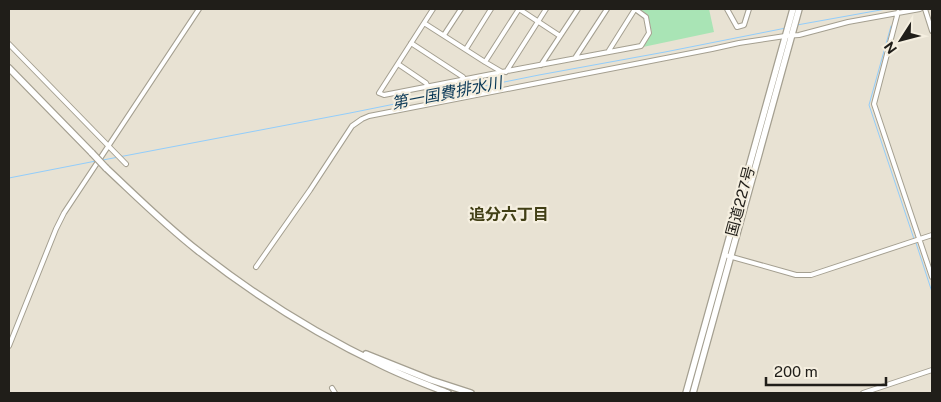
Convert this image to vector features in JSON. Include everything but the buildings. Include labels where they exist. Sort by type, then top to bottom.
[{"type":"highway","name":"国道227号","points":[[789,33],[792,9]]},
{"type":"highway","name":"国道227号","points":[[693,393],[728,255],[789,33],[796,21],[799,9]]},
{"type":"highway","points":[[9,68],[106,168],[196,250],[233,278],[301,322],[327,336],[372,359],[448,393]]},
{"type":"highway","name":"国道227号","points":[[686,393],[728,255]]},
{"type":"highway","points":[[385,365],[472,393]]},
{"type":"street","points":[[9,346],[64,213],[199,9]]},
{"type":"street","points":[[433,9],[379,93],[384,95],[641,46],[649,33],[646,17],[635,9],[608,52]]},
{"type":"street","points":[[444,35],[461,9]]},
{"type":"street","points":[[466,49],[491,9]]},
{"type":"street","points":[[485,62],[519,9],[560,36]]},
{"type":"street","points":[[504,72],[546,9]]},
{"type":"street","points":[[541,65],[578,9]]},
{"type":"street","points":[[576,58],[606,9]]},
{"type":"street","points":[[727,9],[737,27],[744,26],[749,9]]},
{"type":"street","points":[[256,267],[352,126],[362,119],[376,114],[702,51],[739,42],[789,33],[799,35],[848,22],[920,9]]},
{"type":"street","points":[[925,9],[932,31]]},
{"type":"street","points":[[898,12],[874,104],[916,240],[932,277]]},
{"type":"street","points":[[424,23],[504,72]]},
{"type":"street","points":[[411,43],[463,77],[464,80]]},
{"type":"street","points":[[9,44],[126,164]]},
{"type":"street","points":[[398,64],[426,83],[428,87]]},
{"type":"street","points":[[728,255],[804,276],[932,235]]},
{"type":"street","points":[[863,393],[932,370]]},
{"type":"street","points":[[332,388],[335,393]]},
{"type":"green space","points":[[640,9],[709,9],[714,32],[643,47],[652,33],[648,15]]},
{"type":"waterway","name":"第一国費排水川","points":[[797,25],[886,9]]},
{"type":"waterway","points":[[891,26],[869,105],[914,239]]},
{"type":"waterway","name":"第一国費排水川","points":[[103,160],[786,28]]},
{"type":"waterway","name":"第一国費排水川","points":[[9,178],[96,161]]},
{"type":"waterway","points":[[916,243],[932,292]]},
{"type":"district","name":"追分六丁目","points":[[509,214]]}]
